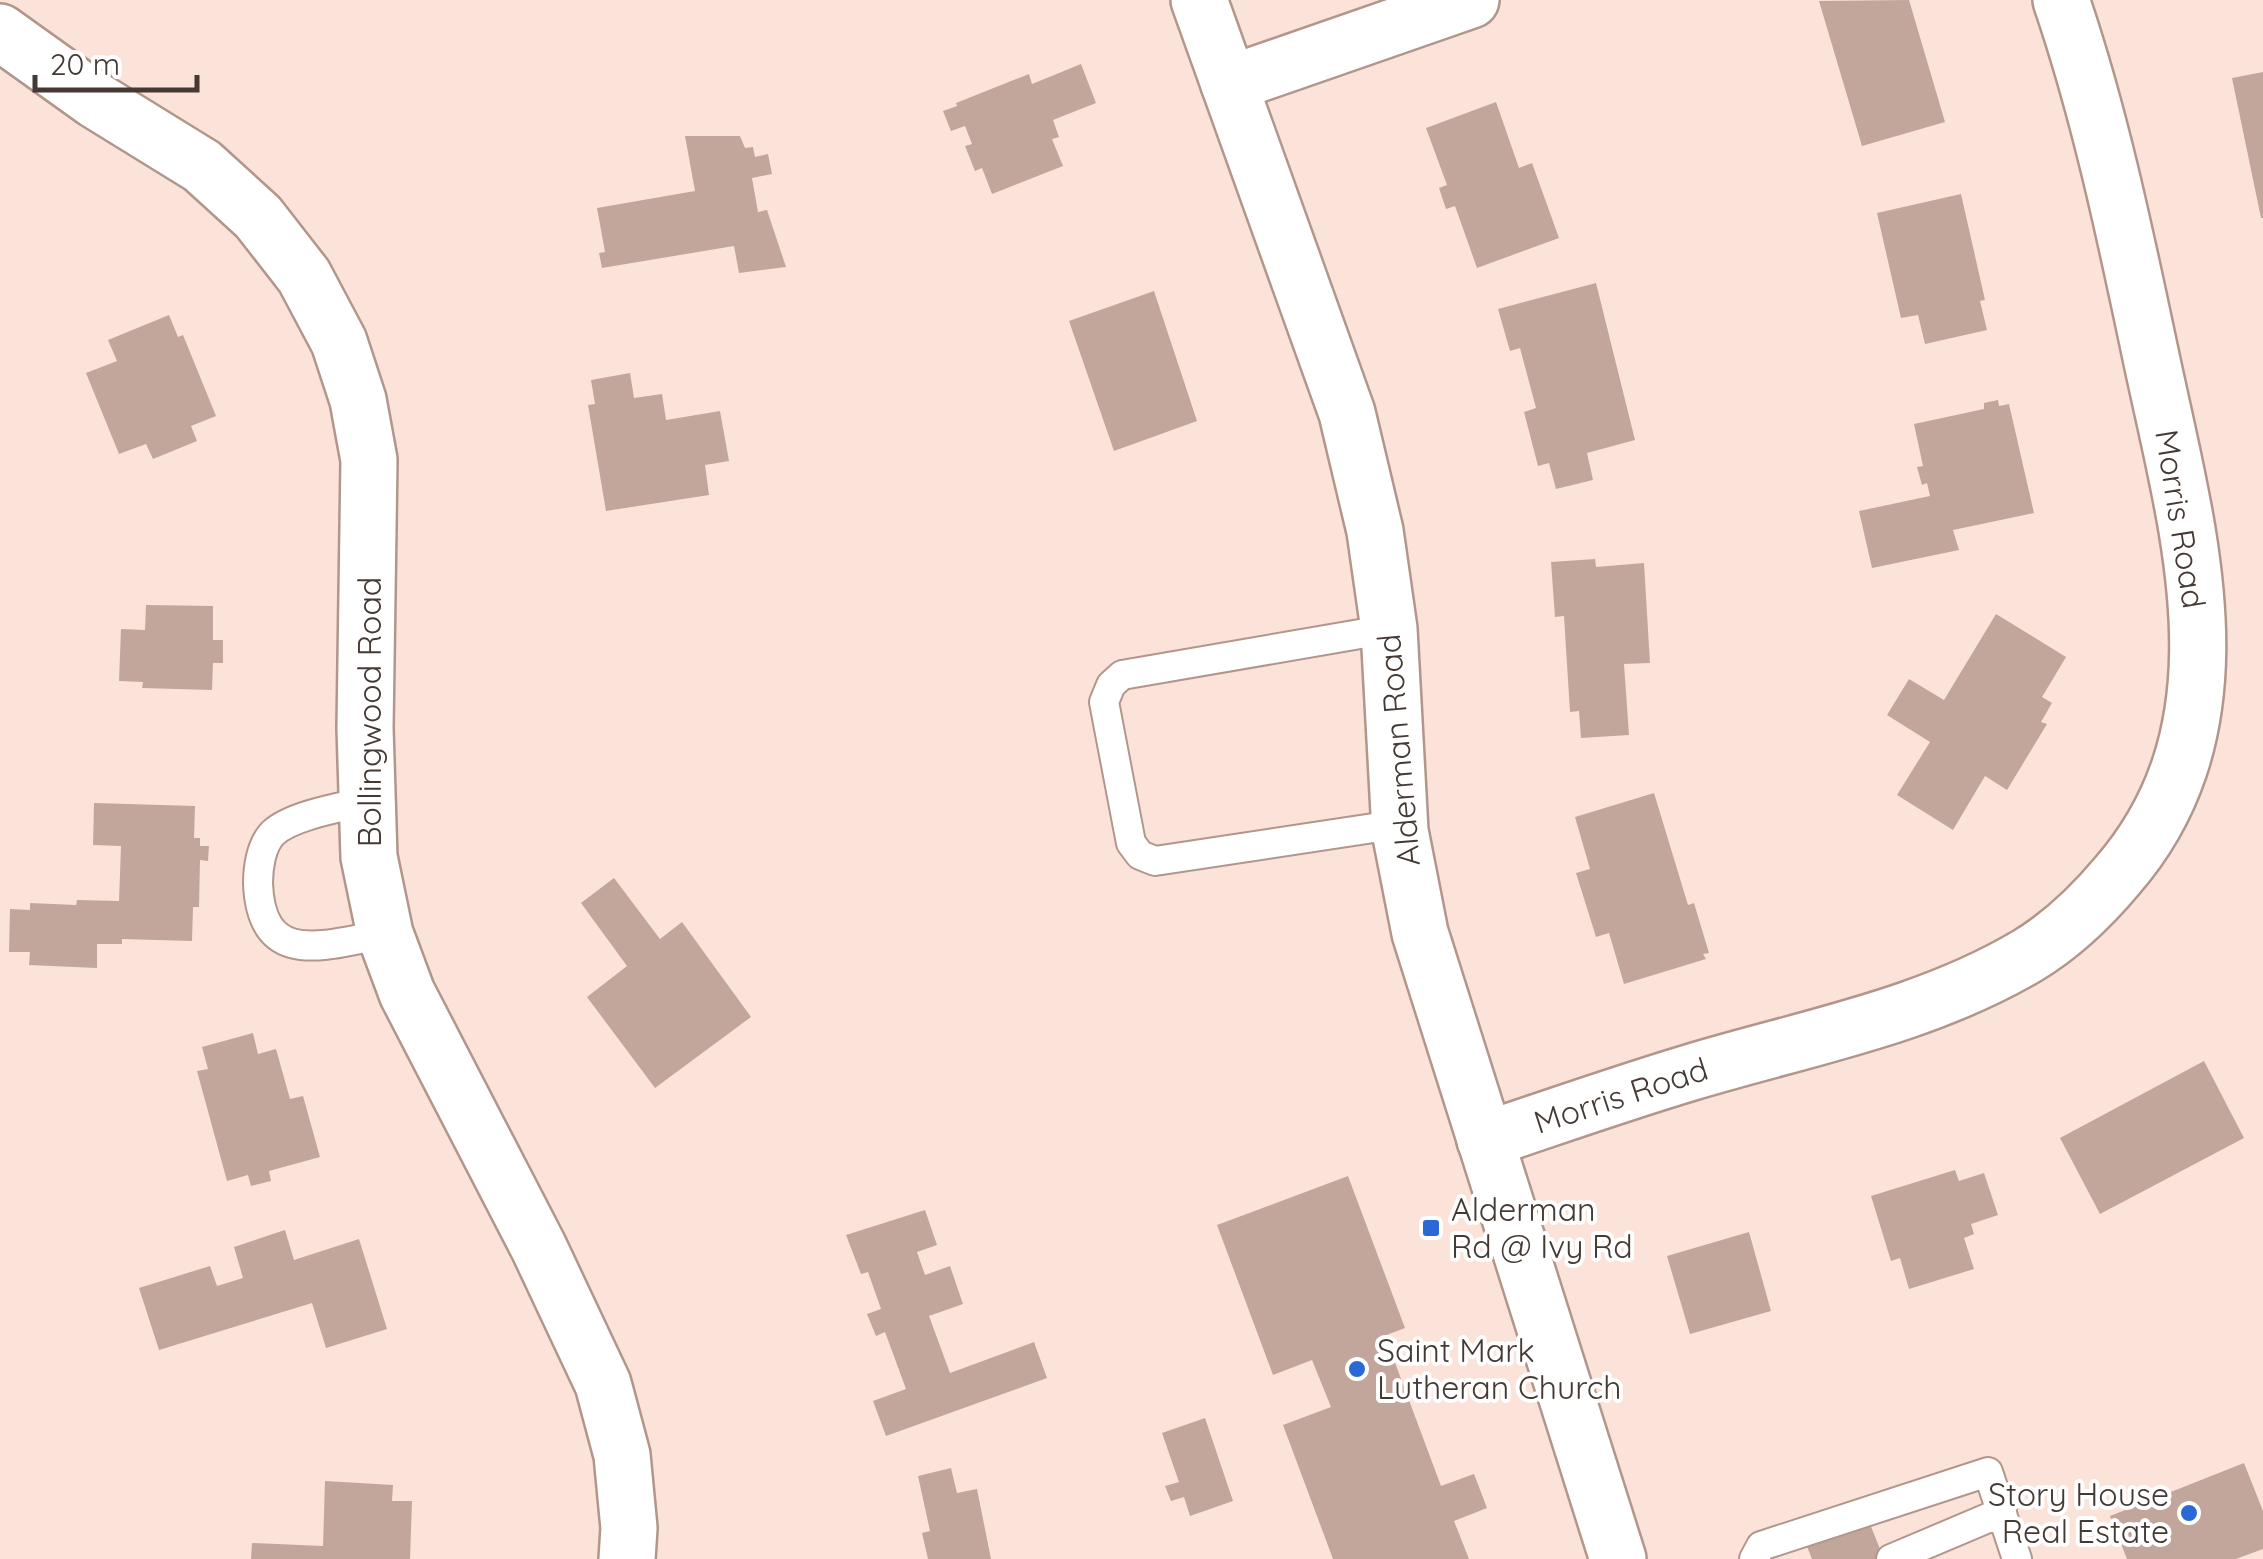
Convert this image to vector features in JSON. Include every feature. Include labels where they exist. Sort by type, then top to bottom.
[{"type":"street","name":"Alderman Road","points":[[1199,0],[1346,413],[1375,532],[1389,629],[1400,824],[1420,933],[1618,1559]]},
{"type":"street","points":[[1230,84],[1472,0]]},
{"type":"street","name":"Morris Road","points":[[1485,1140],[1692,1072],[1840,1032],[1936,1000],[2027,956],[2087,912],[2140,850],[2172,791],[2192,727],[2200,660],[2194,561],[2132,265],[2061,0]]},
{"type":"street","name":"Bollingwood Road","points":[[0,32],[96,100],[202,166],[258,217],[304,276],[339,342],[358,400],[369,460],[365,728],[369,857],[385,934],[407,993],[539,1248],[602,1384],[622,1455],[629,1528],[627,1559]]},
{"type":"lane","points":[[1389,629],[1122,674],[1110,685],[1104,702],[1131,843],[1140,856],[1154,861],[1400,824]]},
{"type":"lane","points":[[368,802],[312,814],[272,834],[258,865],[259,900],[265,925],[278,939],[295,944],[327,944],[385,934]]},
{"type":"lane","points":[[1754,1559],[1761,1546],[1988,1472],[2017,1559]]},
{"type":"lane","points":[[1891,1559],[2002,1512]]},
{"type":"building","points":[[1909,0],[1945,122],[1862,146],[1819,1]]},
{"type":"building","points":[[1081,64],[1096,103],[1053,120],[1059,137],[1052,139],[1063,166],[992,194],[982,168],[975,171],[965,146],[972,144],[965,126],[951,131],[943,111],[1029,74],[1032,84]]},
{"type":"building","points":[[2263,72],[2263,218],[2261,218],[2232,78]]},
{"type":"building","points":[[1496,102],[1519,168],[1532,163],[1559,238],[1477,268],[1455,206],[1446,209],[1439,188],[1447,185],[1426,128]]},
{"type":"building","points":[[685,136],[740,136],[745,148],[753,147],[755,157],[768,154],[772,174],[752,178],[758,212],[767,210],[786,267],[739,273],[734,246],[602,268],[599,253],[605,252],[597,208],[695,191]]},
{"type":"building","points":[[1961,194],[1985,300],[1980,301],[1987,330],[1925,344],[1918,315],[1901,318],[1877,213]]},
{"type":"building","points":[[1596,283],[1635,440],[1587,453],[1593,480],[1556,489],[1549,463],[1538,466],[1524,412],[1536,408],[1520,348],[1510,351],[1498,309]]},
{"type":"building","points":[[1154,291],[1197,421],[1114,451],[1069,321]]},
{"type":"building","points":[[169,315],[178,337],[183,335],[216,416],[191,426],[197,441],[153,459],[146,444],[119,454],[86,373],[117,361],[108,340]]},
{"type":"building","points":[[630,373],[634,398],[662,394],[666,420],[720,411],[729,461],[705,465],[709,495],[606,511],[588,405],[595,404],[591,380]]},
{"type":"building","points":[[1998,400],[1999,406],[2009,404],[2034,513],[1953,530],[1959,550],[1872,568],[1859,511],[1930,496],[1917,467],[1923,466],[1914,424],[1984,409],[1984,403]]},
{"type":"building","points":[[1595,559],[1596,567],[1644,563],[1650,663],[1624,664],[1629,735],[1581,738],[1579,711],[1570,712],[1564,616],[1555,617],[1551,562]]},
{"type":"building","points":[[146,605],[213,606],[213,640],[223,640],[223,663],[213,663],[212,690],[142,688],[143,682],[119,681],[121,629],[145,630]]},
{"type":"building","points":[[1996,614],[2066,657],[2042,697],[2052,703],[2041,722],[2047,724],[2007,790],[1985,776],[1953,830],[1897,795],[1930,742],[1887,715],[1909,679],[1944,700]]},
{"type":"building","points":[[1654,793],[1688,905],[1694,903],[1709,953],[1703,954],[1706,959],[1624,984],[1609,933],[1596,937],[1576,873],[1590,869],[1575,817]]},
{"type":"building","points":[[94,803],[195,806],[194,838],[200,838],[200,846],[209,846],[208,861],[200,860],[199,907],[193,907],[192,941],[122,939],[122,944],[97,944],[97,968],[29,965],[30,952],[9,952],[10,909],[30,910],[30,903],[76,905],[77,900],[119,901],[121,846],[93,845]]},
{"type":"building","points":[[614,878],[660,939],[682,922],[751,1017],[655,1088],[587,997],[627,966],[581,903]]},
{"type":"building","points":[[253,1033],[258,1054],[276,1049],[290,1099],[303,1096],[320,1157],[269,1171],[271,1181],[251,1186],[248,1175],[227,1181],[197,1071],[208,1069],[202,1047]]},
{"type":"building","points":[[2204,1061],[2244,1138],[2100,1214],[2060,1138]]},
{"type":"building","points":[[1955,1170],[1959,1181],[1984,1173],[1998,1215],[1971,1224],[1974,1234],[1964,1238],[1974,1269],[1909,1289],[1900,1258],[1891,1261],[1871,1196]]},
{"type":"building","name":"Saint Mark Lutheran Church","points":[[1348,1176],[1405,1328],[1376,1339],[1384,1363],[1394,1360],[1441,1486],[1474,1474],[1487,1508],[1454,1521],[1469,1559],[1333,1559],[1283,1425],[1331,1407],[1312,1360],[1273,1375],[1217,1225]]},
{"type":"building","points":[[925,1210],[937,1245],[917,1252],[925,1275],[950,1266],[963,1304],[929,1316],[950,1373],[1034,1342],[1047,1378],[886,1436],[873,1401],[906,1389],[885,1332],[876,1336],[867,1314],[881,1309],[868,1272],[861,1274],[846,1235]]},
{"type":"building","points":[[285,1230],[294,1260],[359,1239],[387,1329],[326,1348],[312,1303],[159,1350],[139,1288],[210,1266],[217,1286],[243,1278],[234,1247]]},
{"type":"building","points":[[1749,1232],[1771,1311],[1690,1334],[1667,1256]]},
{"type":"building","points":[[1205,1418],[1233,1501],[1190,1516],[1184,1497],[1171,1501],[1165,1486],[1179,1482],[1162,1433]]},
{"type":"building","name":"Story House Real Estate","points":[[2244,1463],[2263,1511],[2263,1549],[2236,1559],[2127,1559],[2110,1516]]},
{"type":"building","points":[[951,1468],[957,1493],[977,1489],[991,1559],[928,1559],[922,1533],[930,1531],[918,1476]]},
{"type":"building","points":[[325,1481],[393,1485],[392,1501],[412,1501],[410,1559],[251,1559],[252,1543],[323,1546]]},
{"type":"building","points":[[1868,1519],[1884,1559],[1812,1559],[1806,1544]]},
{"type":"place","name":"Alderman Rd @ Ivy Rd","points":[[1431,1228]]},
{"type":"place","name":"Saint Mark Lutheran Church","points":[[1357,1369]]},
{"type":"place","name":"Story House Real Estate","points":[[2189,1513]]}]
